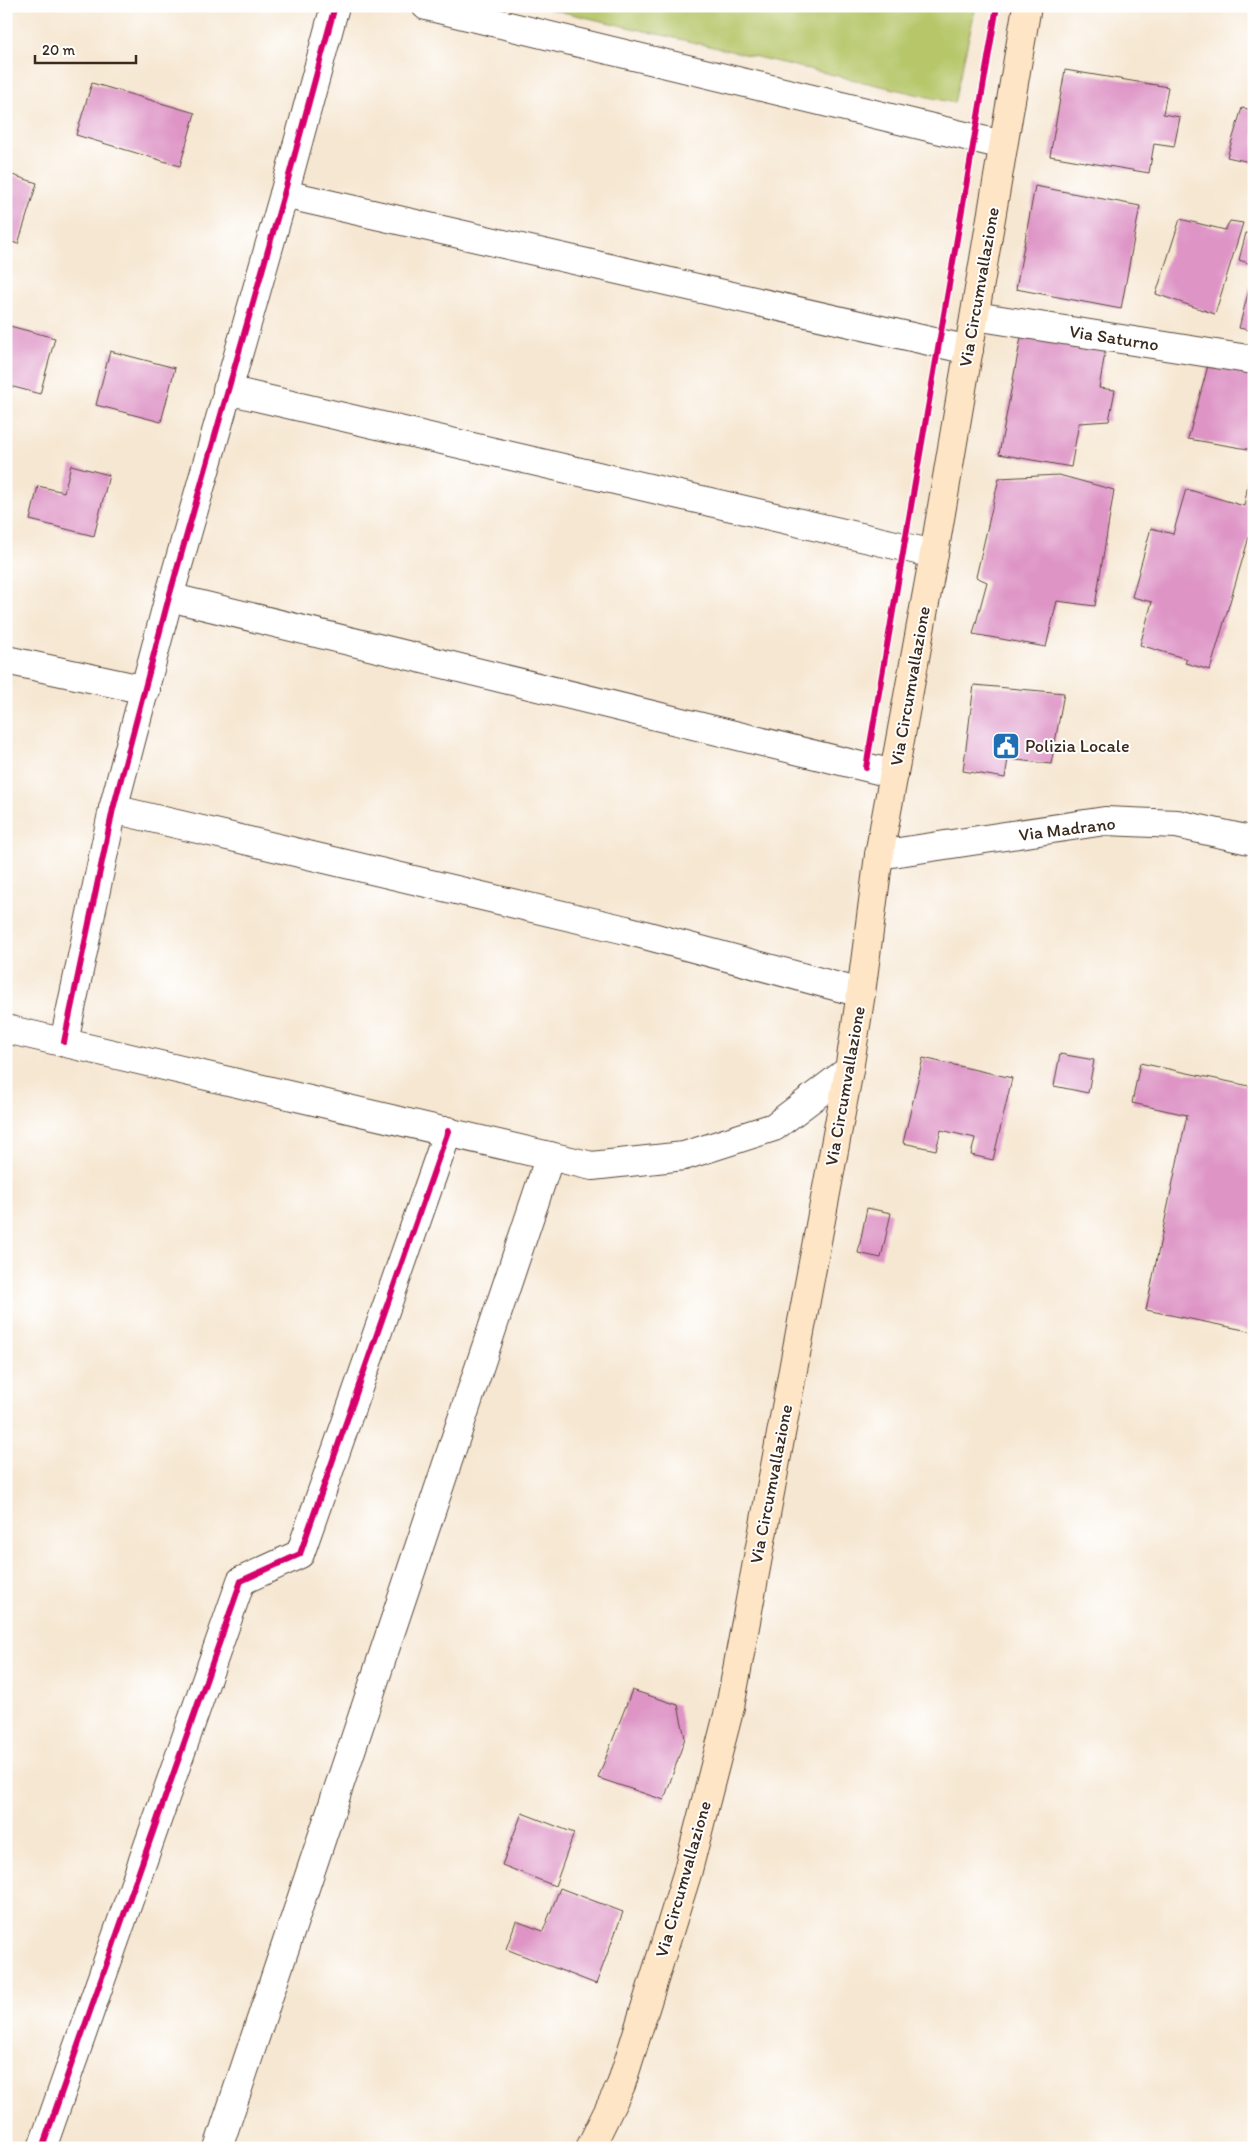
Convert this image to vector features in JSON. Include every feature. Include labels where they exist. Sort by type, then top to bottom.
[{"type":"main road","name":"Via Circumvallazione","points":[[590,2148],[621,2085],[686,1874],[730,1707],[862,993],[880,855],[934,554],[1027,6]]},
{"type":"street","points":[[64,1042],[113,809],[146,690],[169,597],[284,194],[335,6]]},
{"type":"street","points":[[426,6],[1003,146]]},
{"type":"street","points":[[284,194],[969,350]]},
{"type":"street","name":"Via Saturno","points":[[975,316],[1254,360]]},
{"type":"street","points":[[227,390],[934,554]]},
{"type":"street","points":[[169,597],[894,774]]},
{"type":"street","points":[[6,660],[146,690]]},
{"type":"street","points":[[113,809],[626,930],[862,993]]},
{"type":"street","name":"Via Madrano","points":[[880,855],[1105,822],[1177,824],[1254,841]]},
{"type":"street","points":[[6,1029],[592,1166],[684,1156],[774,1127],[848,1070]]},
{"type":"street","points":[[42,2148],[241,1581],[300,1554],[448,1131]]},
{"type":"street","points":[[218,2148],[550,1156]]},
{"type":"green space","points":[[537,6],[976,6],[954,103]]},
{"type":"building","points":[[1065,70],[1168,87],[1163,114],[1180,117],[1174,147],[1154,144],[1149,173],[1050,156]]},
{"type":"building","points":[[92,83],[195,113],[180,166],[76,135]]},
{"type":"building","points":[[1242,108],[1254,110],[1254,163],[1227,157]]},
{"type":"building","points":[[6,173],[37,183],[18,244],[6,240]]},
{"type":"building","points":[[1035,186],[1140,206],[1121,309],[1016,289]]},
{"type":"building","points":[[1180,219],[1225,230],[1230,221],[1243,223],[1215,314],[1156,294]]},
{"type":"building","points":[[1246,233],[1254,234],[1254,265],[1239,260]]},
{"type":"building","points":[[1254,274],[1254,331],[1239,328]]},
{"type":"building","points":[[6,325],[55,338],[40,394],[6,385]]},
{"type":"building","points":[[1022,332],[1106,347],[1099,388],[1115,390],[1109,421],[1079,423],[1071,467],[999,454]]},
{"type":"building","points":[[110,351],[175,368],[161,422],[96,405]]},
{"type":"building","points":[[1209,362],[1254,370],[1254,450],[1188,439]]},
{"type":"building","points":[[71,465],[109,475],[94,536],[30,520],[38,486],[64,492]]},
{"type":"building","points":[[1059,475],[1114,490],[1095,606],[1057,601],[1046,647],[973,634],[987,582],[976,577],[999,478]]},
{"type":"building","points":[[1249,479],[1254,480],[1254,520],[1210,670],[1185,663],[1187,659],[1140,645],[1152,602],[1132,597],[1151,528],[1173,534],[1186,489],[1244,506]]},
{"type":"building","points":[[974,685],[1064,693],[1051,764],[1008,759],[1005,778],[963,771]]},
{"type":"building","points":[[1060,1054],[1094,1060],[1088,1093],[1054,1086]]},
{"type":"building","points":[[923,1058],[1012,1078],[993,1160],[971,1155],[975,1138],[941,1130],[936,1150],[903,1143]]},
{"type":"building","points":[[1140,1063],[1254,1087],[1254,1332],[1146,1310],[1187,1115],[1132,1103]]},
{"type":"building","points":[[867,1208],[891,1213],[881,1258],[858,1253]]},
{"type":"building","points":[[632,1690],[678,1705],[685,1738],[664,1800],[598,1778]]},
{"type":"building","points":[[522,1813],[574,1833],[555,1886],[502,1865]]},
{"type":"building","points":[[560,1888],[623,1912],[596,1984],[506,1949],[516,1921],[543,1931]]},
{"type":"cycle path","points":[[64,1042],[113,809],[169,597],[284,194],[335,6]]},
{"type":"cycle path","points":[[866,768],[997,6]]},
{"type":"cycle path","points":[[42,2148],[241,1581],[300,1554],[448,1131]]},
{"type":"place","name":"Polizia Locale","points":[[1006,746]]}]
